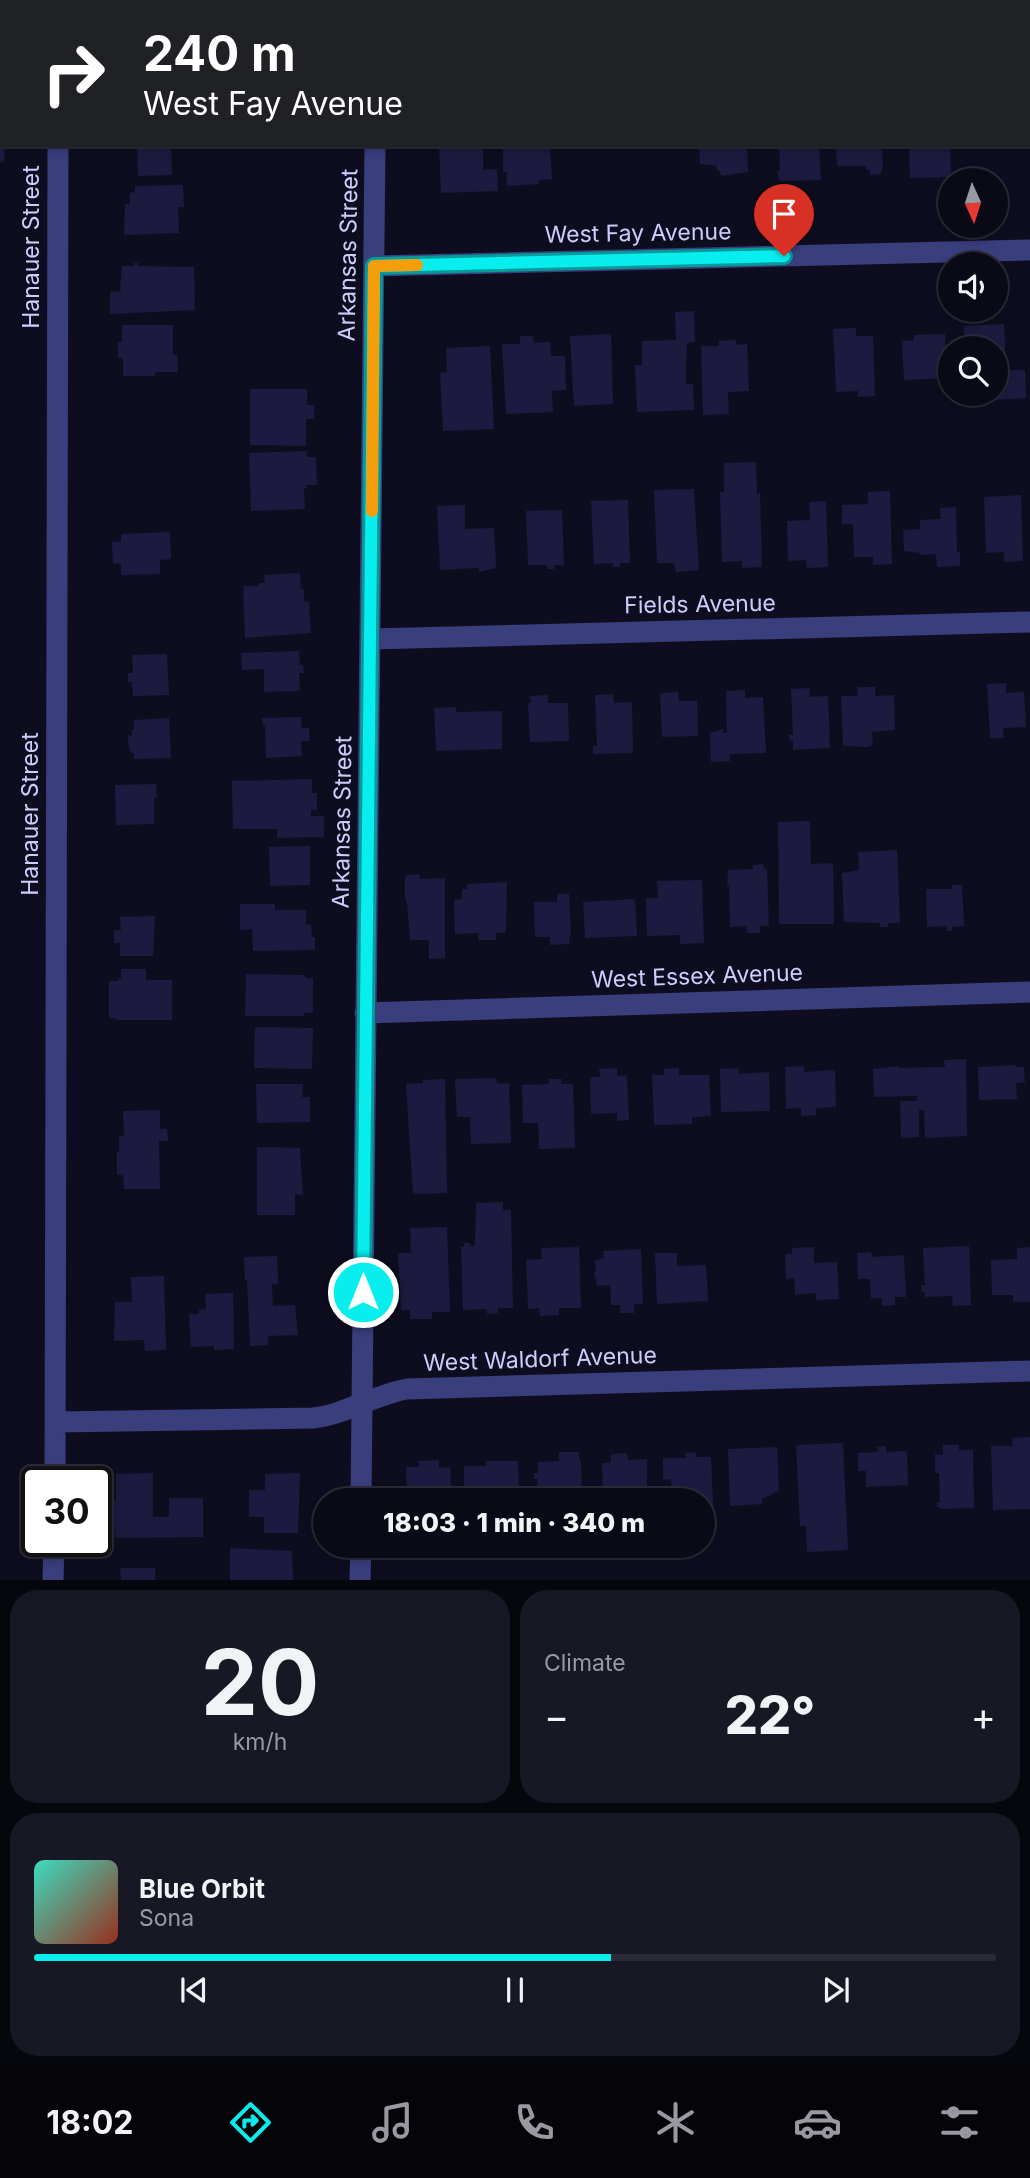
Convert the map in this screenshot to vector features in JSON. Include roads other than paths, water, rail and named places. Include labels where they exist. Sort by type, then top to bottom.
[{"type":"street","name":"Hanauer Street","points":[[55,1466],[58,147]]},
{"type":"street","name":"Arkansas Street","points":[[361,1488],[375,147]]},
{"type":"street","name":"West Fay Avenue","points":[[374,266],[1030,250]]},
{"type":"street","name":"Fields Avenue","points":[[370,639],[1030,622]]},
{"type":"street","name":"West Essex Avenue","points":[[365,1013],[1030,992]]},
{"type":"street","name":"West Waldorf Avenue","points":[[56,1422],[313,1418],[329,1416],[391,1392],[407,1389],[1030,1371]]},
{"type":"street","points":[[53,1580],[54,1557]]},
{"type":"street","points":[[360,1580],[361,1558]]}]
